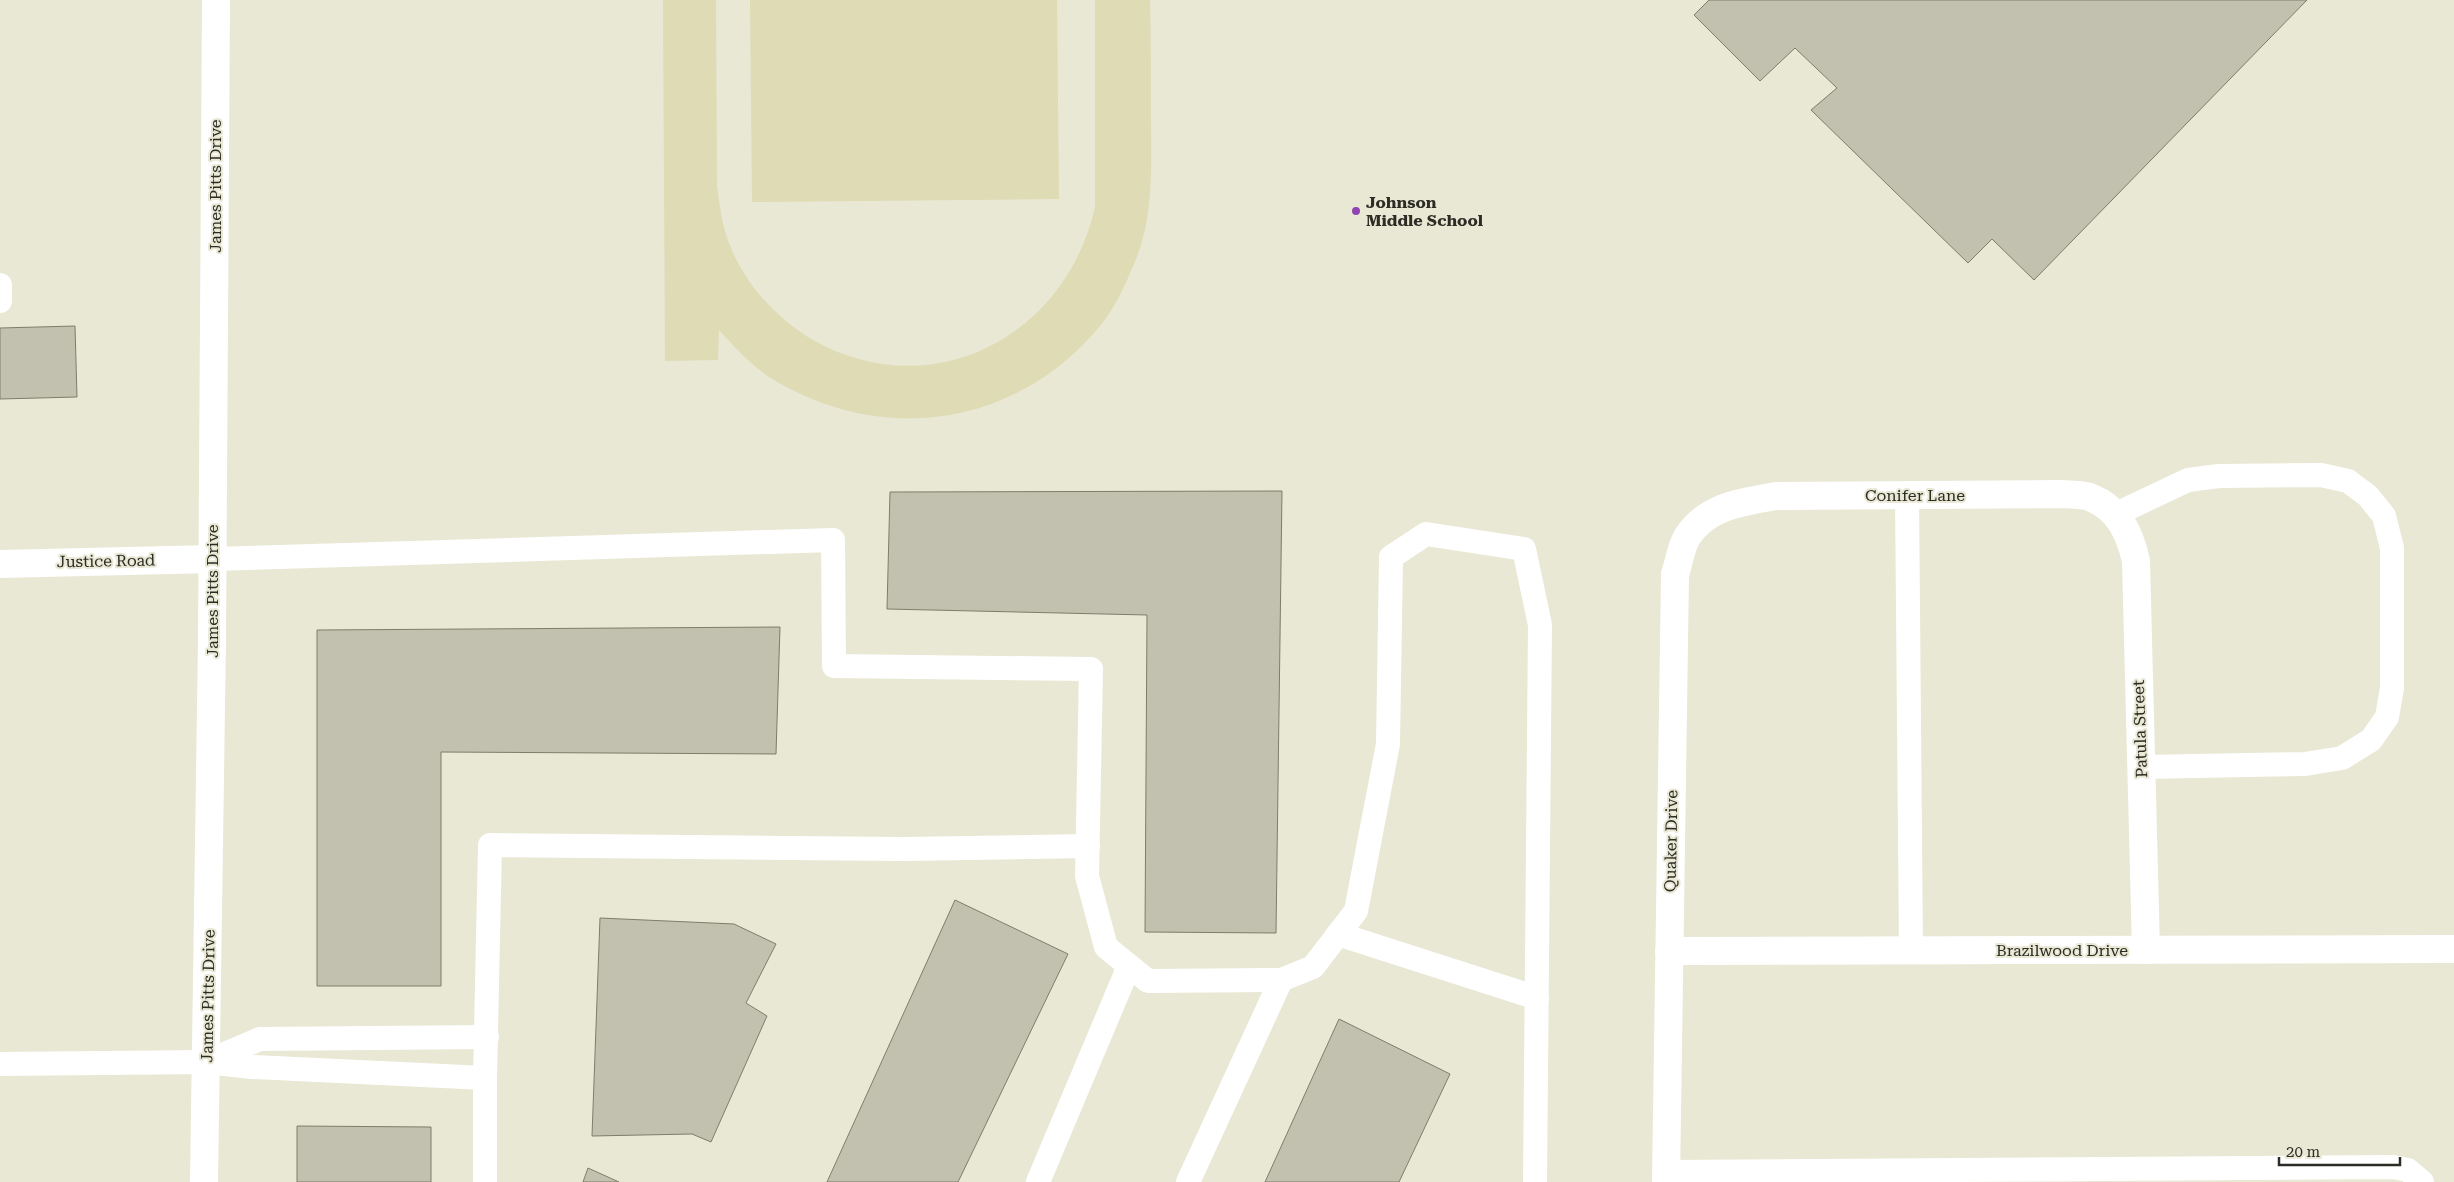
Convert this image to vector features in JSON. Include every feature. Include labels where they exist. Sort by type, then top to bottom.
[{"type":"street","name":"James Pitts Drive","points":[[204,1182],[213,559],[216,0]]},
{"type":"street","name":"Conifer Lane","points":[[1712,512],[1736,503],[1776,496],[2061,494],[2092,498],[2116,514]]},
{"type":"street","name":"Quaker Drive","points":[[1666,1177],[1675,574],[1687,538],[1712,512]]},
{"type":"street","name":"Patula Street","points":[[2116,514],[2130,536],[2136,560],[2146,950]]},
{"type":"street","name":"Justice Road","points":[[0,564],[213,559]]},
{"type":"street","name":"Brazilwood Drive","points":[[1670,951],[2454,949]]},
{"type":"lane","points":[[0,286],[0,301]]},
{"type":"lane","points":[[2116,514],[2188,480],[2219,476],[2321,475],[2348,481],[2368,496],[2384,516],[2392,548],[2392,688],[2387,717],[2371,740],[2342,758],[2305,764],[2142,767]]},
{"type":"lane","points":[[1907,495],[1911,950]]},
{"type":"lane","points":[[213,559],[833,540],[834,666],[1091,669],[1087,876],[1106,947],[1148,981],[1280,980],[1313,967],[1356,911],[1388,744],[1390,557],[1426,534],[1524,549],[1540,625],[1535,1182]]},
{"type":"lane","points":[[485,1182],[485,1078],[490,845],[903,849],[1088,846]]},
{"type":"lane","points":[[1338,934],[1536,998]]},
{"type":"lane","points":[[1038,1182],[1129,966]]},
{"type":"lane","points":[[1188,1182],[1280,980]]},
{"type":"lane","points":[[207,1062],[260,1039],[487,1037]]},
{"type":"lane","points":[[0,1064],[207,1062],[252,1067],[485,1078]]},
{"type":"lane","points":[[1666,1177],[2393,1167],[2408,1170],[2422,1182]]},
{"type":"shaded area","points":[[663,0],[716,0],[717,187],[727,236],[735,258],[743,272],[773,310],[811,339],[856,358],[902,366],[946,362],[987,348],[1024,324],[1055,292],[1079,253],[1095,207],[1095,0],[1150,0],[1151,155],[1149,208],[1142,242],[1136,259],[1107,317],[1094,333],[1061,365],[1024,389],[984,406],[943,416],[900,418],[857,413],[815,400],[766,375],[745,357],[719,330],[718,360],[665,361]]},
{"type":"shaded area","points":[[750,0],[1057,0],[1059,199],[752,202]]},
{"type":"building","points":[[1709,0],[2307,0],[2034,280],[1992,239],[1968,263],[1811,110],[1837,88],[1795,48],[1760,81],[1694,15]]},
{"type":"building","points":[[75,326],[77,397],[0,399],[0,328]]},
{"type":"building","points":[[1282,491],[1276,933],[1145,932],[1147,615],[887,609],[890,492]]},
{"type":"building","points":[[780,627],[776,754],[441,752],[441,986],[317,986],[317,630]]},
{"type":"building","points":[[955,900],[1068,954],[958,1182],[827,1182]]},
{"type":"building","points":[[600,918],[734,924],[776,944],[746,1003],[767,1016],[711,1142],[692,1134],[592,1136]]},
{"type":"building","points":[[1339,1019],[1450,1074],[1399,1182],[1265,1182]]},
{"type":"building","points":[[297,1126],[431,1127],[431,1182],[297,1182]]},
{"type":"building","points":[[588,1168],[619,1182],[583,1182]]},
{"type":"place","name":"Johnson Middle School","points":[[1356,211]]}]
